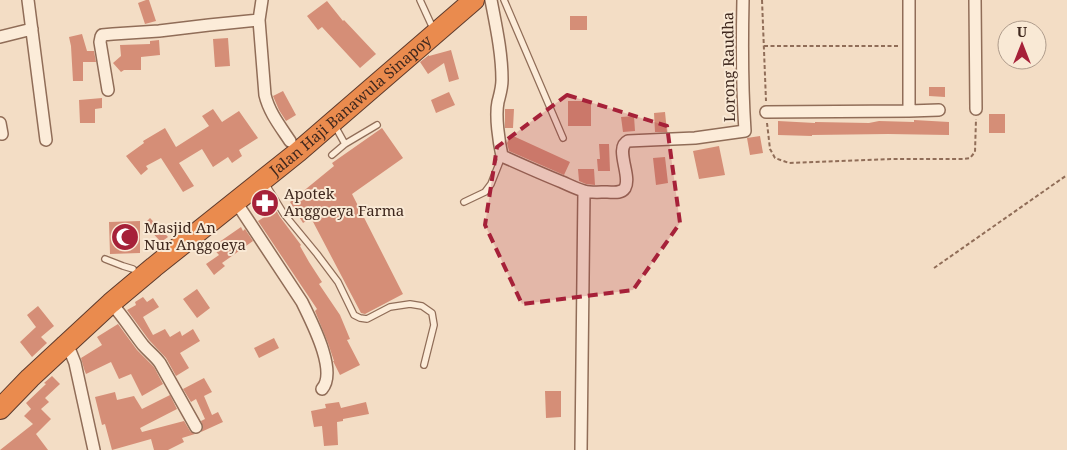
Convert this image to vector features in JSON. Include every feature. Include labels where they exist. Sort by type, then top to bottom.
[{"type":"highway","name":"Jalan Haji Banawula Sinapoy","points":[[0,396],[62,342],[111,303],[175,242],[290,141],[341,101],[458,0]]},
{"type":"highway","name":"Jalan Haji Banawula Sinapoy","points":[[0,409],[62,342],[134,269],[236,202],[298,152],[474,0]]},
{"type":"street","points":[[28,0],[46,140]]},
{"type":"street","points":[[262,0],[259,20],[265,95],[267,105],[290,141]]},
{"type":"street","points":[[491,0],[500,51],[502,77],[497,111],[499,143],[502,156],[584,191],[581,450]]},
{"type":"street","name":"Lorong Raudha","points":[[584,191],[618,192],[624,189],[626,177],[623,150],[624,144],[628,141],[695,138],[745,131],[742,95],[743,0]]},
{"type":"street","points":[[909,0],[910,111]]},
{"type":"street","points":[[975,0],[976,109]]},
{"type":"street","points":[[108,90],[100,42],[102,35],[259,20]]},
{"type":"street","points":[[0,37],[32,30]]},
{"type":"street","points":[[766,112],[939,110]]},
{"type":"street","points":[[236,202],[308,313],[325,358],[327,375],[325,386],[322,389]]},
{"type":"street","points":[[111,303],[127,321],[144,346],[160,363],[196,427]]},
{"type":"street","points":[[62,342],[71,353],[75,363],[94,450]]},
{"type":"lane","points":[[420,0],[431,24]]},
{"type":"lane","points":[[504,0],[563,138]]},
{"type":"lane","points":[[332,122],[345,144]]},
{"type":"lane","points":[[332,155],[345,144],[377,125]]},
{"type":"lane","points":[[464,202],[485,192],[491,184],[502,156]]},
{"type":"lane","points":[[263,179],[284,214],[338,282],[354,315],[367,319],[390,307],[410,304],[422,306],[432,313],[434,326],[424,365]]},
{"type":"lane","points":[[105,259],[134,269]]},
{"type":"path","points":[[762,0],[767,129],[770,149],[775,158],[790,163],[970,158],[975,152],[976,109]]},
{"type":"path","points":[[764,46],[909,46]]},
{"type":"path","points":[[934,268],[1067,175]]},
{"type":"highlighted area","points":[[567,95],[667,126],[680,223],[633,290],[522,304],[485,225],[497,147]]},
{"type":"building","points":[[149,0],[156,21],[145,24],[138,3]]},
{"type":"building","points":[[327,1],[343,21],[376,54],[360,68],[322,27],[318,30],[307,16]]},
{"type":"building","points":[[570,16],[587,16],[587,30],[570,30]]},
{"type":"building","points":[[82,34],[87,51],[94,51],[96,62],[83,62],[83,81],[73,81],[69,37]]},
{"type":"building","points":[[228,38],[230,66],[215,67],[213,39]]},
{"type":"building","points":[[159,40],[160,55],[141,57],[141,70],[124,70],[121,72],[113,63],[121,56],[120,45],[150,44],[150,41]]},
{"type":"building","points":[[451,50],[459,79],[449,82],[444,63],[428,74],[420,62],[429,55]]},
{"type":"building","points":[[929,87],[945,87],[945,97],[929,96]]},
{"type":"building","points":[[283,91],[296,115],[286,121],[273,96]]},
{"type":"building","points":[[449,92],[455,105],[436,113],[431,100]]},
{"type":"building","points":[[102,98],[102,108],[95,109],[95,123],[80,123],[79,100]]},
{"type":"building","points":[[568,101],[591,101],[591,126],[568,126]]},
{"type":"building","points":[[213,109],[222,122],[239,111],[258,138],[239,150],[242,156],[232,163],[228,157],[213,167],[202,149],[179,163],[194,186],[183,192],[161,158],[146,166],[148,169],[141,175],[126,156],[144,143],[143,141],[165,128],[176,147],[209,126],[202,116]]},
{"type":"building","points":[[505,109],[514,109],[513,128],[505,128]]},
{"type":"building","points":[[665,112],[667,132],[655,132],[654,113]]},
{"type":"building","points":[[989,114],[1005,114],[1005,133],[989,133]]},
{"type":"building","points":[[634,116],[635,131],[623,132],[621,117]]},
{"type":"building","points":[[914,120],[949,122],[949,135],[778,135],[778,121],[869,123],[879,121],[914,122]]},
{"type":"building","points":[[382,128],[403,158],[352,194],[403,294],[365,314],[361,313],[311,218],[303,223],[290,202],[334,166],[332,163]]},
{"type":"building","points":[[511,135],[570,162],[564,175],[509,151],[507,143]]},
{"type":"building","points":[[760,136],[763,153],[750,155],[747,138]]},
{"type":"building","points":[[599,144],[609,144],[610,171],[598,171],[597,159],[600,159]]},
{"type":"building","points":[[719,146],[725,175],[699,179],[693,151]]},
{"type":"building","points":[[665,157],[668,183],[656,185],[653,158]]},
{"type":"building","points":[[578,169],[594,169],[595,185],[579,181]]},
{"type":"building","points":[[266,193],[280,217],[301,245],[322,282],[319,284],[340,315],[350,339],[347,340],[360,365],[340,375],[315,311],[317,309],[258,221],[266,216],[255,202]]},
{"type":"building","points":[[150,218],[168,237],[161,242],[144,224]]},
{"type":"building","name":"Masjid An Nur Anggoeya","points":[[140,221],[140,253],[110,254],[109,222]]},
{"type":"building","points":[[241,227],[243,231],[245,229],[253,241],[222,263],[225,266],[214,275],[206,264],[219,255],[212,247]]},
{"type":"building","points":[[197,289],[210,308],[197,318],[183,299]]},
{"type":"building","points":[[143,297],[147,302],[153,298],[159,307],[143,317],[153,335],[165,329],[170,337],[180,331],[182,336],[193,329],[200,341],[180,353],[189,368],[176,376],[166,358],[149,340],[127,310],[136,305],[135,302]]},
{"type":"building","points":[[38,306],[54,326],[41,337],[47,343],[32,357],[20,342],[36,327],[27,315]]},
{"type":"building","points":[[118,324],[137,350],[154,367],[163,384],[142,396],[131,374],[119,379],[111,362],[86,374],[84,369],[81,358],[102,345],[97,337]]},
{"type":"building","points":[[274,338],[279,348],[259,358],[254,348]]},
{"type":"building","points":[[52,376],[60,384],[45,398],[49,402],[41,409],[51,419],[36,434],[48,450],[0,450],[33,424],[24,416],[31,409],[26,403]]},
{"type":"building","points":[[204,378],[212,392],[204,396],[212,415],[218,412],[223,422],[201,432],[203,428],[201,421],[205,419],[196,399],[191,402],[183,389]]},
{"type":"building","points":[[545,391],[561,391],[561,417],[546,418]]},
{"type":"building","points":[[115,392],[117,400],[134,396],[142,409],[170,395],[177,409],[140,428],[142,432],[184,421],[190,431],[195,434],[182,438],[184,442],[168,450],[154,450],[151,439],[112,450],[105,424],[102,425],[95,397]]},
{"type":"building","points":[[339,402],[341,408],[366,402],[369,414],[337,422],[338,445],[324,446],[322,426],[314,427],[311,411],[326,408],[325,404]]},
{"type":"place","name":"Apotek Anggoeya Farma","points":[[265,203]]},
{"type":"place","name":"Masjid An Nur Anggoeya","points":[[125,237]]}]
